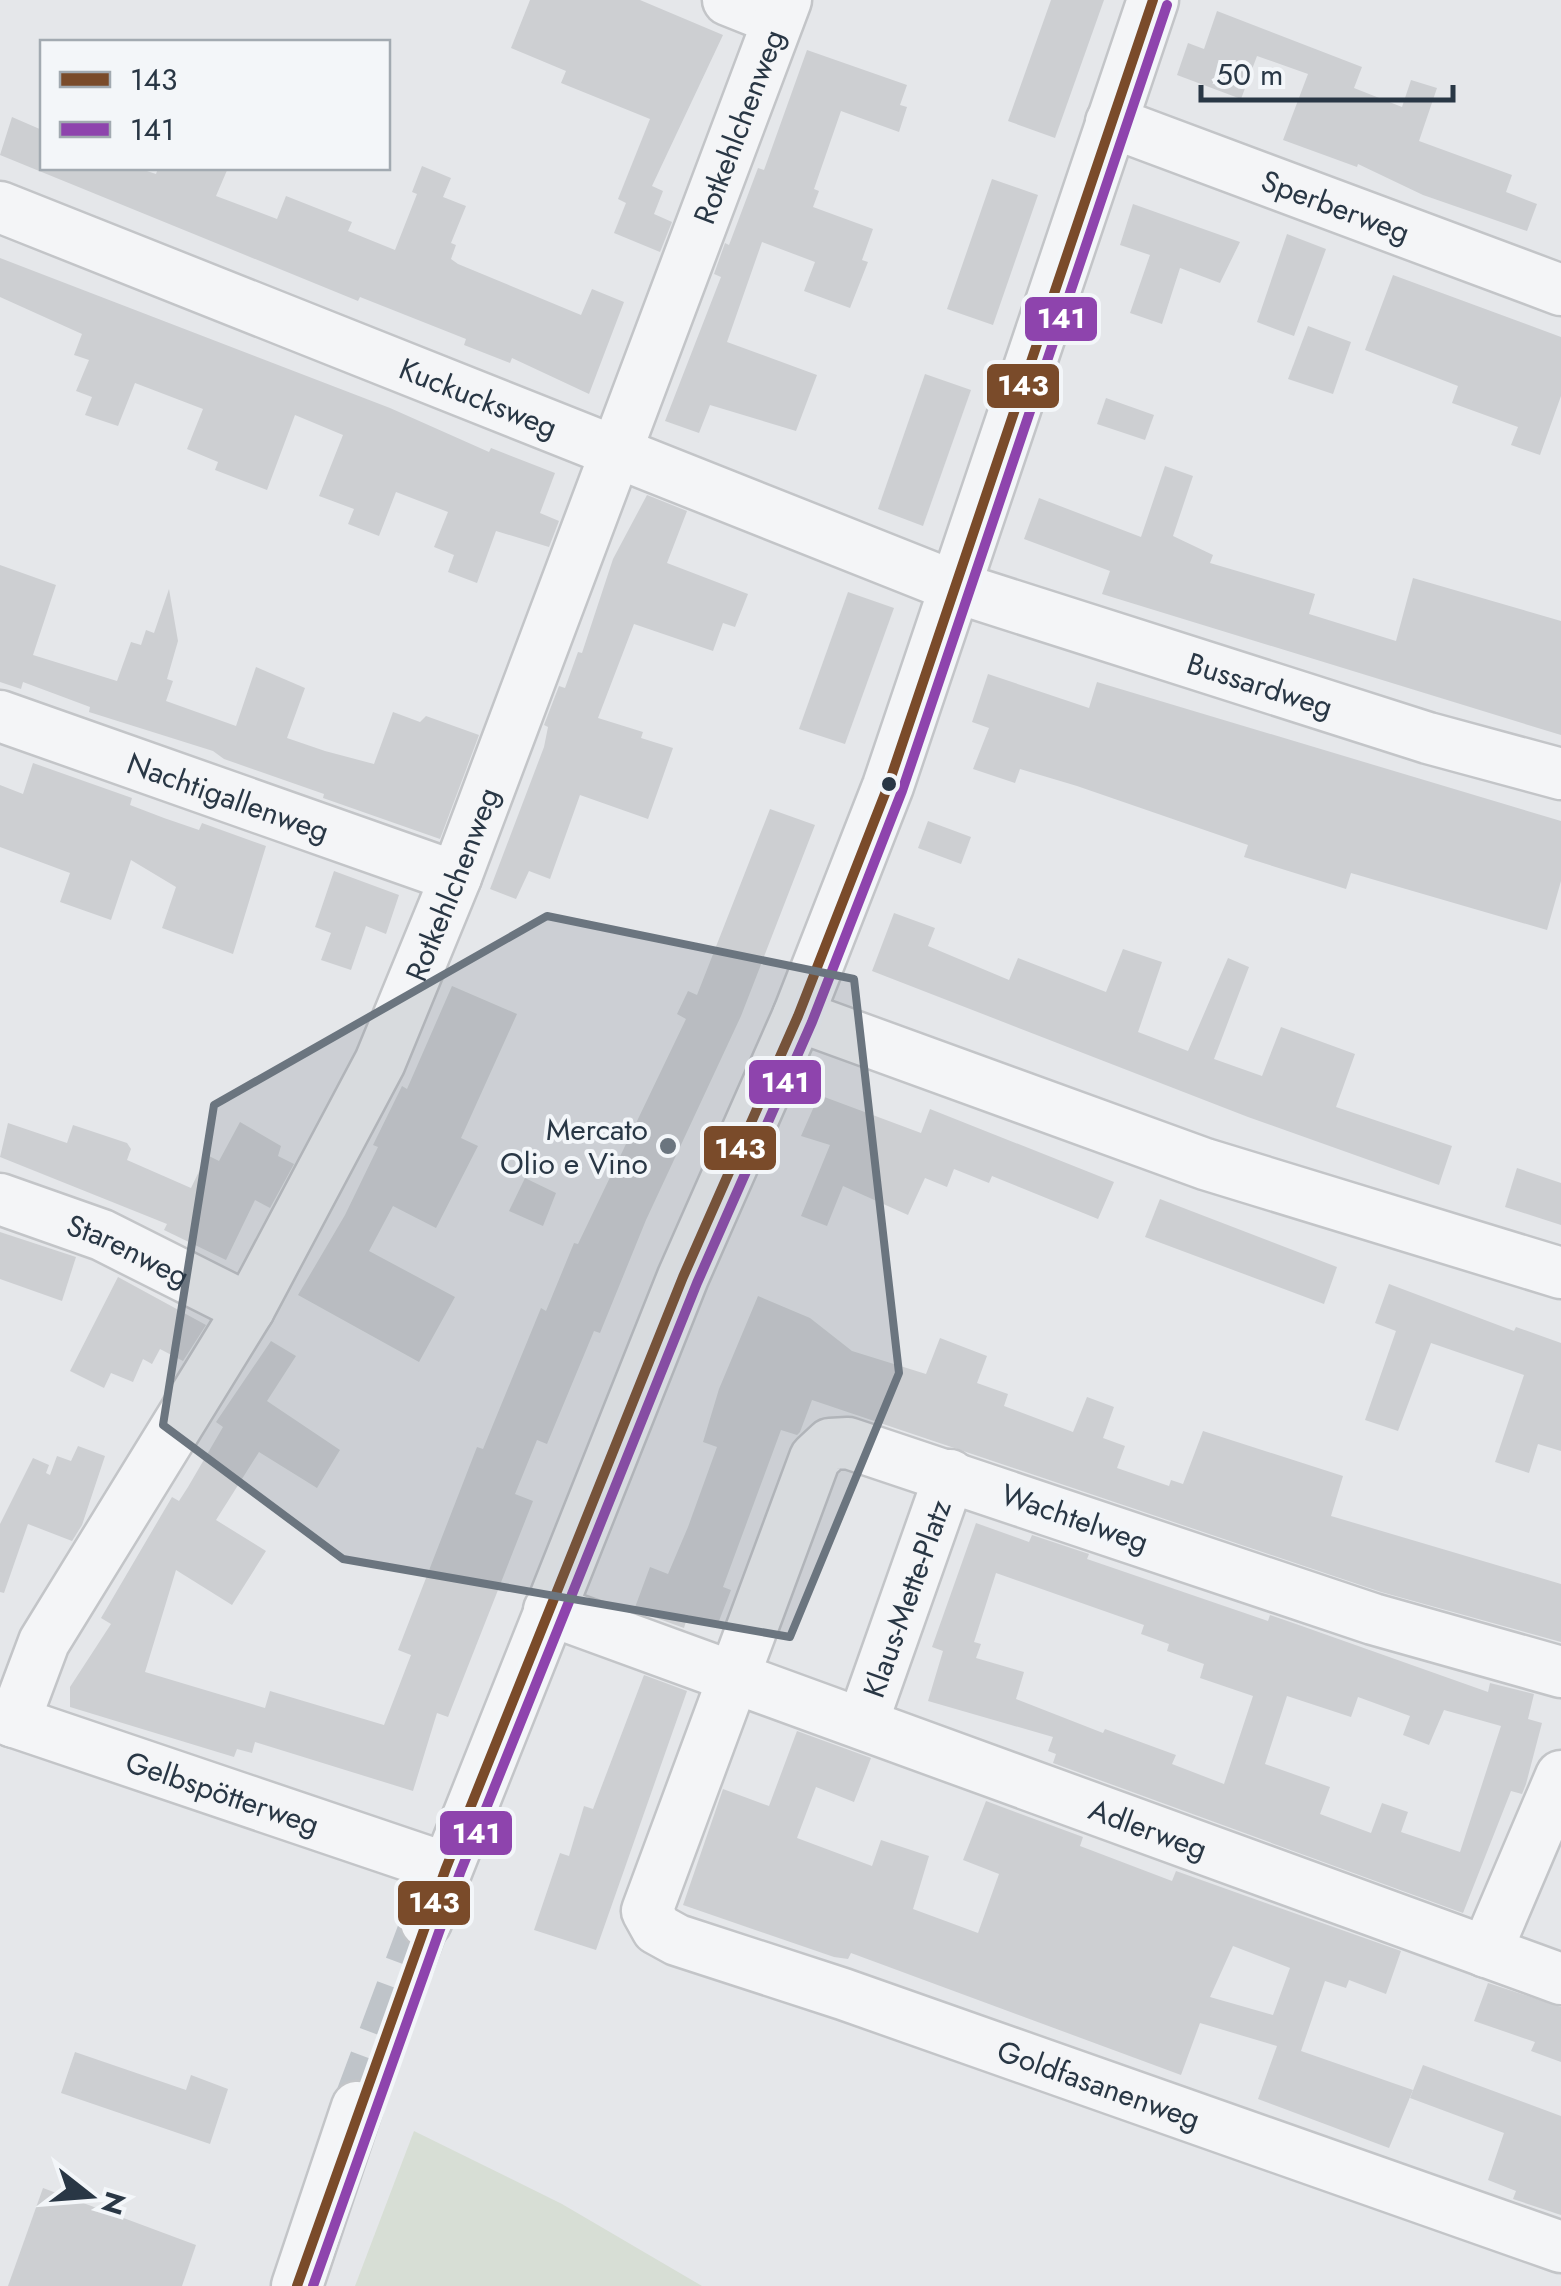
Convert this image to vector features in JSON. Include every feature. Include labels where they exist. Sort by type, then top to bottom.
[{"type":"street","points":[[728,0],[782,10]]},
{"type":"street","points":[[426,1922],[683,1277],[798,1016],[958,588],[1153,0]]},
{"type":"street","name":"Rotkehlchenweg","points":[[7,1720],[44,1642],[249,1309],[380,1062],[456,877],[782,10]]},
{"type":"street","name":"Sperberweg","points":[[1111,122],[1561,290]]},
{"type":"street","name":"Kuckucksweg","points":[[0,206],[958,588]]},
{"type":"street","name":"Bussardweg","points":[[958,588],[1428,738],[1561,774]]},
{"type":"street","name":"Nachtigallenweg","points":[[0,716],[456,877]]},
{"type":"street","points":[[798,1016],[1205,1164],[1561,1273]]},
{"type":"street","name":"Starenweg","points":[[0,1199],[102,1234],[249,1309]]},
{"type":"street","name":"Wachtelweg","points":[[736,1677],[815,1458],[830,1444],[848,1443],[1374,1619],[1561,1672]]},
{"type":"street","name":"Klaus-Mette-Platz","points":[[863,1722],[950,1475]]},
{"type":"street","name":"Adlerweg","points":[[549,1610],[1561,1979]]},
{"type":"street","name":"Goldfasanenweg","points":[[736,1677],[647,1911],[657,1929],[677,1940],[842,1994],[1561,2247]]},
{"type":"street","name":"Gelbspötterweg","points":[[7,1720],[446,1868]]},
{"type":"street","points":[[1486,1952],[1561,1776]]},
{"type":"street","points":[[296,2286],[357,2107]]},
{"type":"highlighted area","points":[[547,916],[854,979],[899,1373],[790,1637],[343,1559],[163,1425],[214,1105]]},
{"type":"shaded area","points":[[414,2131],[562,2204],[702,2286],[355,2286]]},
{"type":"building","points":[[530,0],[640,0],[723,35],[652,186],[663,191],[654,214],[672,222],[660,252],[614,233],[626,203],[618,199],[650,119],[561,83],[566,71],[511,48]]},
{"type":"building","points":[[1051,0],[1104,0],[1055,138],[1008,121]]},
{"type":"building","points":[[1217,11],[1362,67],[1354,88],[1402,107],[1411,80],[1437,88],[1419,141],[1512,175],[1506,192],[1537,204],[1527,231],[1423,195],[1358,164],[1357,167],[1283,140],[1308,74],[1257,56],[1241,99],[1177,75],[1188,43],[1204,49]]},
{"type":"building","points":[[807,50],[907,85],[900,105],[907,107],[899,132],[841,111],[814,189],[819,191],[813,207],[873,229],[862,260],[868,262],[850,308],[804,291],[815,262],[762,242],[727,342],[817,375],[796,431],[710,405],[699,433],[665,421],[721,277],[714,274],[725,243],[729,245],[758,168],[764,170]]},
{"type":"building","points":[[12,117],[40,129],[40,170],[144,170],[156,174],[157,170],[227,170],[216,196],[277,219],[286,196],[352,222],[348,231],[395,250],[417,194],[412,192],[422,166],[451,178],[443,197],[466,206],[451,243],[456,245],[451,259],[458,264],[581,315],[592,289],[624,302],[589,394],[512,358],[510,363],[464,345],[466,339],[360,297],[358,301],[0,155]]},
{"type":"building","points":[[992,179],[1038,195],[993,325],[947,309]]},
{"type":"building","points":[[1133,204],[1240,242],[1220,283],[1180,268],[1162,324],[1130,313],[1150,255],[1120,245]]},
{"type":"building","points":[[1287,234],[1326,249],[1294,336],[1257,322]]},
{"type":"building","points":[[0,258],[390,408],[489,452],[491,448],[555,473],[540,513],[559,521],[549,547],[496,531],[477,583],[448,572],[454,555],[434,547],[448,512],[396,492],[379,536],[348,524],[354,509],[319,496],[343,435],[295,415],[267,490],[215,470],[218,462],[187,449],[203,409],[135,383],[118,426],[85,415],[92,397],[76,391],[89,360],[74,355],[82,334],[0,297]]},
{"type":"building","points":[[1393,275],[1561,337],[1561,396],[1540,455],[1511,445],[1518,427],[1452,403],[1458,386],[1365,350]]},
{"type":"building","points":[[1308,326],[1351,342],[1333,394],[1288,379]]},
{"type":"building","points":[[925,374],[971,390],[923,526],[878,509]]},
{"type":"building","points":[[1106,398],[1154,415],[1145,440],[1097,424]]},
{"type":"building","points":[[1165,466],[1193,476],[1173,536],[1213,555],[1210,563],[1315,594],[1309,614],[1396,641],[1413,578],[1561,621],[1561,735],[1102,594],[1110,571],[1024,539],[1039,498],[1141,537]]},
{"type":"building","points":[[647,495],[687,511],[667,563],[748,594],[735,627],[723,623],[713,651],[634,624],[598,718],[643,732],[641,738],[673,748],[648,819],[580,795],[550,879],[529,871],[516,899],[490,889],[544,747],[548,727],[544,725],[559,686],[565,688],[578,652],[582,653],[613,559]]},
{"type":"building","points":[[0,565],[56,585],[33,655],[117,681],[131,642],[141,645],[146,630],[154,633],[169,589],[178,641],[167,679],[173,681],[166,701],[236,726],[256,667],[305,688],[287,738],[325,751],[374,764],[393,712],[420,722],[426,716],[479,735],[440,839],[323,798],[324,794],[224,759],[213,751],[89,712],[90,707],[23,682],[21,689],[0,682]]},
{"type":"building","points":[[848,592],[894,608],[845,744],[799,729]]},
{"type":"building","points":[[988,674],[1089,708],[1097,682],[1561,821],[1561,881],[1547,930],[1351,873],[1346,889],[1244,857],[1248,845],[1077,786],[1020,769],[1015,783],[973,769],[989,728],[972,722]]},
{"type":"building","points":[[33,763],[132,798],[130,805],[164,818],[199,830],[202,823],[266,846],[233,954],[162,928],[176,887],[131,860],[111,920],[60,902],[70,873],[0,847],[0,785],[23,794]]},
{"type":"building","points":[[770,809],[815,825],[741,1016],[646,1220],[600,1333],[594,1331],[547,1444],[537,1440],[515,1494],[533,1501],[448,1717],[437,1713],[413,1791],[255,1742],[252,1753],[237,1749],[234,1757],[70,1707],[70,1687],[111,1624],[101,1618],[172,1497],[179,1501],[188,1487],[223,1427],[216,1422],[271,1341],[296,1356],[267,1401],[340,1450],[317,1488],[259,1452],[216,1520],[266,1551],[232,1605],[176,1570],[145,1672],[265,1708],[270,1691],[384,1725],[411,1655],[398,1650],[477,1447],[483,1449],[541,1308],[546,1311],[574,1243],[578,1244],[686,1019],[677,1014],[688,991],[697,995]]},
{"type":"building","points":[[928,821],[971,837],[961,864],[918,848]]},
{"type":"building","points":[[334,871],[399,895],[386,934],[366,926],[351,970],[321,960],[331,933],[315,927]]},
{"type":"building","points":[[894,913],[935,928],[928,946],[1009,980],[1018,958],[1106,992],[1123,949],[1162,962],[1138,1032],[1188,1051],[1228,958],[1249,967],[1214,1059],[1262,1076],[1281,1027],[1355,1054],[1336,1107],[1452,1146],[1439,1185],[1248,1117],[872,971]]},
{"type":"building","points":[[452,986],[517,1014],[461,1138],[478,1146],[436,1228],[393,1206],[369,1251],[455,1297],[419,1362],[298,1295],[345,1215],[378,1147],[373,1145],[402,1086],[407,1089]]},
{"type":"building","points":[[819,1095],[921,1133],[930,1109],[1114,1182],[1098,1219],[992,1176],[989,1183],[954,1169],[947,1187],[925,1178],[908,1215],[843,1186],[827,1226],[801,1216],[830,1145],[801,1136]]},
{"type":"building","points":[[240,1122],[281,1146],[278,1156],[294,1164],[270,1208],[255,1200],[226,1260],[164,1230],[167,1224],[0,1157],[8,1123],[67,1143],[73,1125],[127,1143],[131,1149],[127,1160],[191,1188],[207,1155],[219,1161]]},
{"type":"building","points":[[1517,1168],[1561,1183],[1561,1225],[1505,1207]]},
{"type":"building","points":[[525,1178],[556,1193],[543,1226],[509,1211]]},
{"type":"building","points":[[1160,1199],[1337,1267],[1324,1304],[1145,1237]]},
{"type":"building","points":[[0,1232],[76,1257],[62,1301],[0,1279]]},
{"type":"building","points":[[118,1277],[206,1325],[183,1361],[160,1349],[152,1364],[143,1359],[133,1382],[111,1373],[104,1388],[70,1371]]},
{"type":"building","points":[[1389,1284],[1514,1331],[1516,1327],[1561,1343],[1561,1451],[1538,1444],[1529,1473],[1495,1462],[1524,1375],[1431,1343],[1398,1431],[1365,1420],[1396,1331],[1375,1323]]},
{"type":"building","points":[[758,1296],[810,1318],[852,1351],[926,1374],[940,1338],[987,1356],[977,1383],[1008,1394],[1004,1406],[1073,1432],[1087,1397],[1114,1407],[1103,1438],[1125,1446],[1117,1468],[1169,1486],[1171,1480],[1183,1484],[1203,1431],[1343,1476],[1331,1516],[1561,1584],[1561,1642],[1381,1592],[812,1400],[797,1435],[781,1430],[723,1587],[731,1590],[717,1626],[688,1615],[684,1628],[634,1610],[650,1567],[668,1574],[688,1527],[717,1447],[703,1442],[719,1389]]},
{"type":"building","points":[[78,1446],[105,1456],[82,1525],[72,1541],[28,1524],[4,1593],[0,1592],[0,1524],[33,1458],[49,1465],[46,1473],[50,1475],[57,1456],[71,1461]]},
{"type":"building","points":[[976,1523],[1029,1542],[1032,1535],[1089,1554],[1087,1559],[1268,1621],[1270,1615],[1488,1692],[1490,1683],[1534,1694],[1528,1719],[1542,1723],[1522,1794],[1511,1791],[1463,1913],[1053,1763],[1056,1754],[1048,1751],[1053,1737],[928,1701],[943,1651],[932,1647]],"holes":[[[996,1573],[1144,1625],[1141,1634],[1169,1644],[1167,1651],[1204,1664],[1200,1678],[1253,1696],[1224,1784],[1172,1764],[1176,1755],[1105,1729],[1103,1733],[1016,1699],[1024,1672],[976,1658],[981,1644],[974,1642]],[[1287,1696],[1351,1717],[1358,1697],[1410,1716],[1403,1735],[1429,1745],[1444,1710],[1501,1726],[1460,1852],[1401,1832],[1408,1812],[1382,1803],[1371,1833],[1320,1814],[1330,1787],[1265,1764]]]},
{"type":"building","points":[[644,1675],[687,1691],[596,1950],[534,1930],[560,1853],[569,1856],[584,1806],[593,1809]]},
{"type":"building","points":[[797,1731],[871,1758],[854,1802],[816,1787],[797,1838],[872,1866],[881,1840],[929,1856],[913,1909],[978,1933],[999,1874],[963,1860],[986,1801],[1083,1837],[1080,1846],[1172,1881],[1176,1871],[1401,1951],[1386,1994],[1349,1980],[1346,1988],[1325,1981],[1301,2051],[1413,2090],[1389,2148],[1258,2099],[1277,2046],[1200,2023],[1181,2075],[851,1953],[848,1959],[834,1957],[683,1905],[723,1789],[769,1806]],"holes":[[[1233,1946],[1290,1968],[1273,2015],[1210,1997]]]},
{"type":"building","points":[[1488,1983],[1561,2007],[1561,2062],[1531,2051],[1535,2042],[1474,2021]]},
{"type":"building","points":[[75,2052],[186,2090],[191,2075],[228,2089],[210,2144],[61,2093]]},
{"type":"building","points":[[1423,2065],[1561,2116],[1561,2215],[1513,2199],[1516,2191],[1488,2180],[1504,2133],[1410,2098]]},
{"type":"building","points":[[43,2188],[196,2245],[182,2286],[8,2286]]},
{"type":"tunnel","points":[[357,2107],[426,1922]]},
{"type":"transit line","name":"143","points":[[297,2286],[446,1868],[683,1277],[798,1016],[888,786],[1153,0]]},
{"type":"transit line","name":"141","points":[[313,2286],[460,1873],[697,1283],[812,1022],[902,791],[1167,5]]},
{"type":"place","name":"Mercato Olio e Vino","points":[[668,1146]]}]
